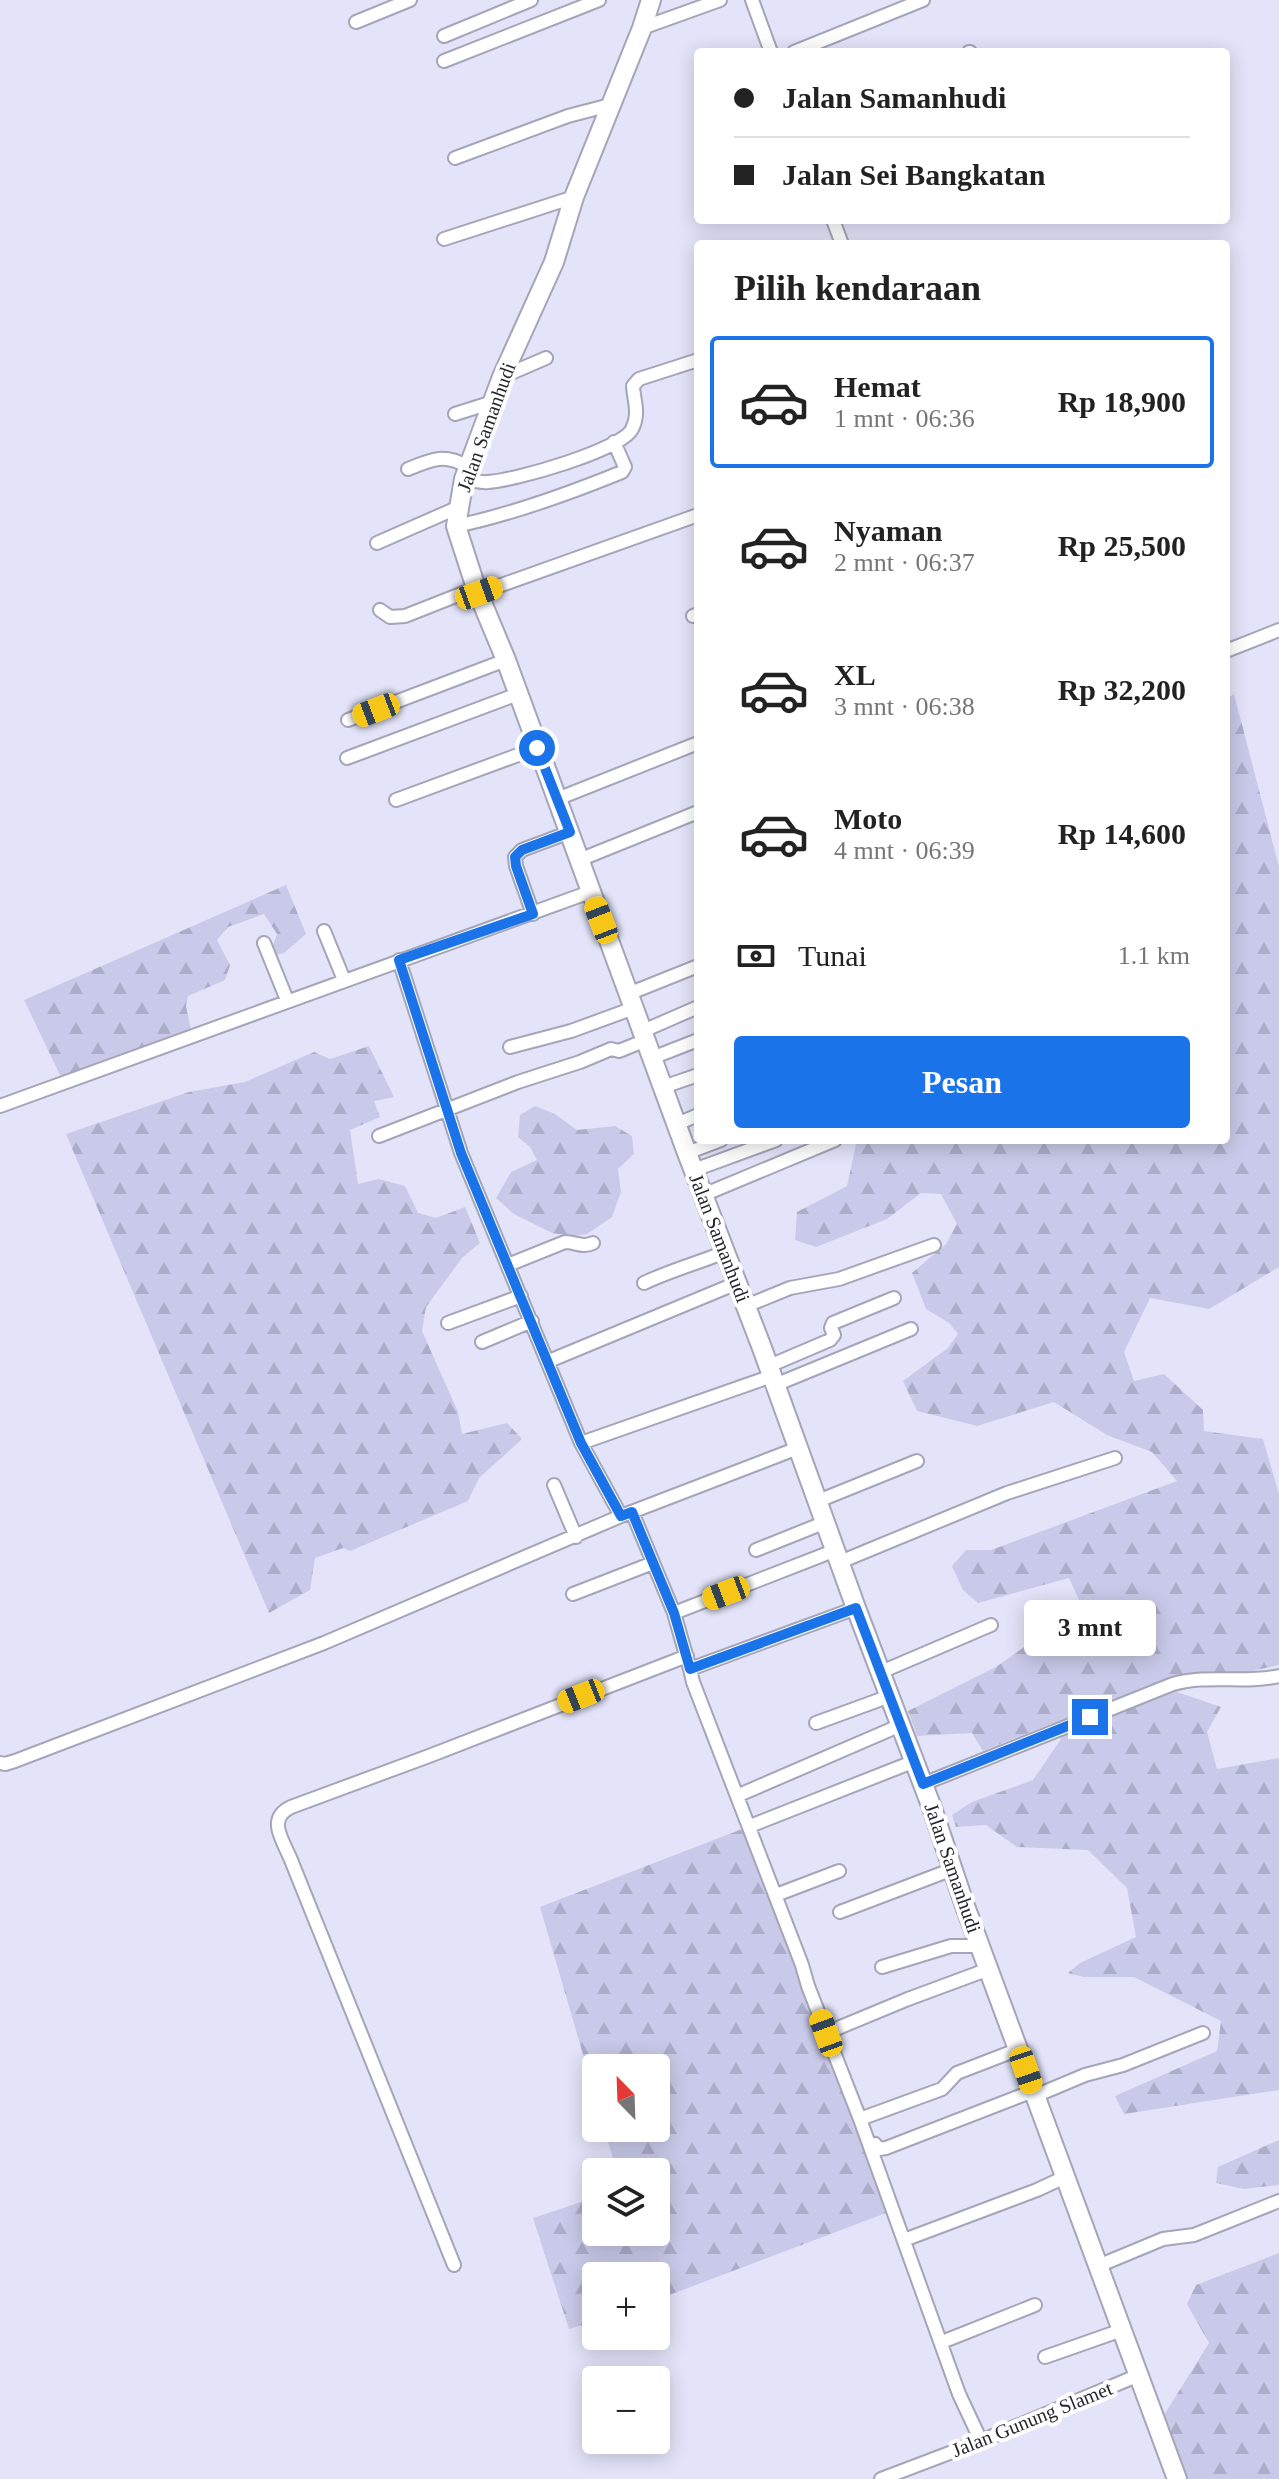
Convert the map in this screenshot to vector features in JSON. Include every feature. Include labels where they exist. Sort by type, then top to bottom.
[{"type":"street","points":[[356,22],[410,0]]},
{"type":"street","points":[[444,36],[531,0]]},
{"type":"street","points":[[444,61],[599,0]]},
{"type":"street","name":"Jalan Samanhudi","points":[[651,0],[574,197],[554,262],[502,377],[466,473],[456,526],[477,591],[506,660],[915,1761],[1177,2479]]},
{"type":"street","points":[[642,28],[720,0]]},
{"type":"street","points":[[752,0],[770,48]]},
{"type":"street","points":[[804,48],[923,0]]},
{"type":"street","points":[[455,158],[568,116],[610,105]]},
{"type":"street","points":[[444,239],[574,197]]},
{"type":"street","points":[[502,377],[546,358]]},
{"type":"street","points":[[408,469],[449,458],[466,473],[487,483],[585,457],[624,437],[633,428],[637,405],[633,386],[639,379],[694,361]]},
{"type":"street","points":[[455,414],[493,402]]},
{"type":"street","points":[[456,526],[491,519],[622,472],[625,467],[614,442]]},
{"type":"street","points":[[377,543],[459,507]]},
{"type":"street","points":[[380,610],[390,617],[405,616],[694,516]]},
{"type":"street","points":[[1230,649],[1279,630]]},
{"type":"street","points":[[348,720],[506,660]]},
{"type":"street","points":[[347,758],[518,694]]},
{"type":"street","points":[[557,799],[694,745]]},
{"type":"street","points":[[396,800],[537,748]]},
{"type":"street","points":[[579,860],[694,814]]},
{"type":"street","points":[[533,914],[515,857],[522,850],[570,832]]},
{"type":"street","points":[[0,1106],[590,892]]},
{"type":"street","points":[[324,931],[344,980]]},
{"type":"street","points":[[264,943],[287,1000]]},
{"type":"street","points":[[399,960],[461,1153],[581,1443],[627,1514],[653,1563],[674,1613],[693,1682],[739,1795],[959,2394],[981,2441]]},
{"type":"street","points":[[510,1047],[571,1031],[694,968]]},
{"type":"street","points":[[647,1043],[694,1010]]},
{"type":"street","points":[[379,1136],[611,1049],[619,1051],[647,1043],[694,1040]]},
{"type":"street","points":[[663,1087],[694,1076]]},
{"type":"street","points":[[677,1124],[694,1117]]},
{"type":"street","points":[[691,1162],[716,1144]]},
{"type":"street","points":[[691,1162],[761,1144]]},
{"type":"street","points":[[703,1195],[825,1144]]},
{"type":"street","points":[[508,1265],[565,1242],[581,1246],[593,1243]]},
{"type":"street","points":[[746,1306],[790,1288],[839,1279],[934,1245]]},
{"type":"street","points":[[644,1283],[725,1252]]},
{"type":"street","points":[[549,1361],[737,1283]]},
{"type":"street","points":[[448,1323],[521,1296]]},
{"type":"street","points":[[772,1375],[830,1340],[834,1335],[831,1328],[833,1323],[894,1298]]},
{"type":"street","points":[[482,1342],[532,1321]]},
{"type":"street","points":[[581,1443],[911,1329]]},
{"type":"street","points":[[0,1763],[15,1761],[324,1643],[627,1514],[798,1448]]},
{"type":"street","points":[[674,1613],[1007,1493],[1115,1458]]},
{"type":"street","points":[[818,1501],[917,1461]]},
{"type":"street","points":[[554,1485],[576,1537]]},
{"type":"street","points":[[756,1550],[826,1522]]},
{"type":"street","points":[[573,1594],[653,1563]]},
{"type":"street","points":[[454,2265],[291,1860],[277,1818],[280,1813],[688,1662],[856,1608]]},
{"type":"street","points":[[881,1672],[991,1625]]},
{"type":"street","points":[[923,1784],[1173,1684],[1200,1678],[1253,1680],[1279,1676]]},
{"type":"street","points":[[816,1723],[890,1696]]},
{"type":"street","points":[[739,1795],[901,1725]]},
{"type":"street","points":[[750,1826],[915,1761]]},
{"type":"street","points":[[840,1912],[953,1869]]},
{"type":"street","points":[[776,1895],[839,1871]]},
{"type":"street","points":[[882,1967],[941,1948],[981,1946]]},
{"type":"street","points":[[826,2033],[989,1969]]},
{"type":"street","points":[[870,2146],[875,2144],[879,2149],[886,2148],[1085,2075],[1123,2065],[1203,2033]]},
{"type":"street","points":[[860,2119],[942,2089],[957,2073],[1019,2049]]},
{"type":"street","points":[[904,2240],[1067,2176]]},
{"type":"street","points":[[1098,2266],[1163,2239],[1194,2235],[1279,2201]]},
{"type":"street","points":[[942,2342],[1035,2305]]},
{"type":"street","points":[[1045,2357],[1122,2330]]},
{"type":"street","name":"Jalan Gunung Slamet","points":[[887,2478],[1139,2375]]},
{"type":"green space","points":[[1234,694],[1279,867],[1279,1267],[1209,1309],[1150,1298],[1124,1352],[1134,1381],[1164,1374],[1203,1410],[1204,1431],[1263,1439],[1279,1494],[1279,1665],[1177,1692],[1221,1707],[1207,1732],[1217,1769],[1279,1758],[1279,2090],[1124,2114],[1115,2096],[1217,2051],[1221,2021],[1134,1977],[1084,1977],[1068,1973],[1080,1963],[1136,1937],[1127,1888],[1088,1850],[1017,1847],[986,1825],[956,1827],[952,1815],[972,1802],[1033,1780],[1061,1739],[1051,1724],[983,1751],[972,1733],[917,1736],[908,1711],[996,1667],[1082,1606],[1069,1578],[978,1603],[963,1590],[952,1566],[966,1550],[991,1550],[1177,1481],[1152,1452],[1107,1435],[1054,1402],[977,1426],[917,1411],[903,1381],[948,1348],[958,1334],[949,1323],[926,1309],[912,1273],[946,1244],[957,1224],[941,1194],[921,1193],[887,1219],[816,1247],[795,1240],[797,1212],[847,1186],[856,1144],[1230,1144],[1230,696]]},
{"type":"green space","points":[[286,885],[306,934],[284,953],[276,955],[272,948],[277,934],[264,914],[228,927],[217,940],[230,965],[225,980],[188,996],[186,1006],[191,1030],[61,1077],[24,1000]]},
{"type":"green space","points":[[369,1046],[394,1097],[374,1101],[380,1117],[350,1130],[358,1184],[379,1179],[405,1186],[418,1213],[436,1218],[465,1207],[480,1243],[462,1258],[426,1307],[422,1331],[458,1412],[462,1434],[507,1423],[522,1439],[479,1478],[468,1501],[350,1551],[343,1548],[315,1558],[310,1590],[269,1613],[66,1134],[189,1092],[245,1082],[314,1052],[330,1059]]},
{"type":"green space","points":[[535,1106],[555,1114],[577,1130],[615,1126],[632,1136],[634,1154],[618,1169],[621,1192],[612,1217],[587,1234],[572,1236],[552,1233],[514,1214],[496,1198],[511,1172],[537,1160],[530,1147],[518,1137],[520,1115]]},
{"type":"green space","points":[[750,1826],[886,2213],[670,2295],[670,2262],[582,2262],[582,2325],[569,2329],[533,2218],[582,2202],[582,2246],[670,2246],[670,2158],[613,2158],[608,2142],[670,2142],[670,2054],[583,2054],[540,1907]]},
{"type":"green space","points":[[1279,2140],[1279,2185],[1244,2189],[1216,2183],[1218,2167]]},
{"type":"green space","points":[[1279,2253],[1279,2479],[1187,2479],[1164,2415],[1209,2343],[1187,2304],[1196,2285]]},
{"type":"route","points":[[537,748],[570,832],[522,850],[515,857],[533,914],[399,960],[461,1153],[591,1465],[621,1516],[632,1512],[674,1613],[690,1669],[856,1608],[923,1784],[1090,1717]]}]
